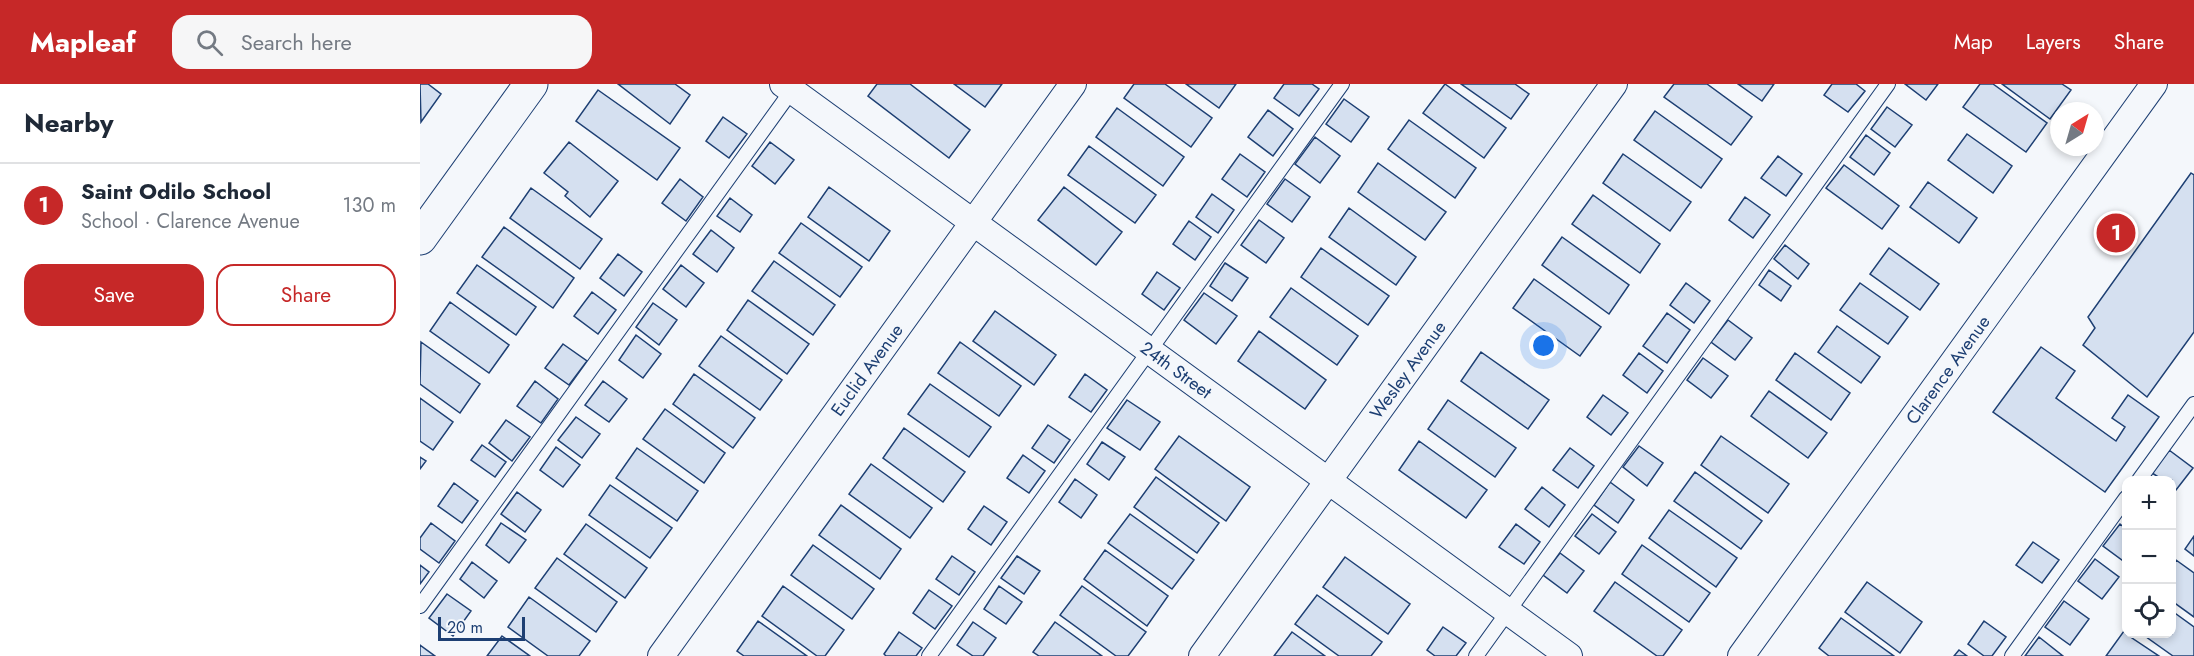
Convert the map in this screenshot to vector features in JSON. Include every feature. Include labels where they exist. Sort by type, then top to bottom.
[{"type":"street","points":[[420,238],[531,84]]},
{"type":"street","name":"Euclid Avenue","points":[[661,656],[1073,84]]},
{"type":"street","name":"Wesley Avenue","points":[[1202,656],[1614,84]]},
{"type":"street","name":"Clarence Avenue","points":[[1741,656],[2154,84]]},
{"type":"street","name":"24th Street","points":[[790,86],[974,223],[1569,656]]},
{"type":"lane","points":[[929,656],[1341,84]]},
{"type":"lane","points":[[1476,656],[1888,84]]},
{"type":"lane","points":[[420,606],[790,86]]},
{"type":"lane","points":[[2142,476],[2193,407]]},
{"type":"lane","points":[[2012,656],[2122,505]]},
{"type":"building","points":[[420,84],[428,84],[441,94],[421,122]]},
{"type":"building","points":[[618,84],[675,84],[690,95],[670,124]]},
{"type":"building","points":[[877,84],[910,84],[970,130],[949,158],[868,96]]},
{"type":"building","points":[[954,84],[1002,84],[985,107]]},
{"type":"building","points":[[1134,84],[1165,84],[1212,118],[1191,147],[1124,98]]},
{"type":"building","points":[[1186,84],[1236,84],[1219,108]]},
{"type":"building","points":[[1284,84],[1312,84],[1319,89],[1299,116],[1274,98]]},
{"type":"building","points":[[1445,84],[1506,128],[1484,158],[1423,113]]},
{"type":"building","points":[[1461,84],[1515,84],[1529,94],[1511,119]]},
{"type":"building","points":[[1674,84],[1707,84],[1752,117],[1731,145],[1664,97]]},
{"type":"building","points":[[1738,84],[1774,84],[1762,101]]},
{"type":"building","points":[[1832,84],[1856,84],[1865,91],[1848,112],[1824,95]]},
{"type":"building","points":[[1905,84],[1938,84],[1926,100]]},
{"type":"building","points":[[1980,84],[1993,84],[2047,123],[2026,152],[1963,107]]},
{"type":"building","points":[[2002,84],[2062,84],[2071,90],[2062,102],[2050,102],[2050,119]]},
{"type":"building","points":[[598,90],[680,148],[657,180],[576,121]]},
{"type":"building","points":[[1344,99],[1369,117],[1351,142],[1326,124]]},
{"type":"building","points":[[1887,107],[1912,125],[1895,147],[1871,129]]},
{"type":"building","points":[[1117,108],[1184,157],[1163,186],[1096,137]]},
{"type":"building","points":[[1268,110],[1293,129],[1273,156],[1248,137]]},
{"type":"building","points":[[1655,111],[1722,159],[1701,188],[1634,140]]},
{"type":"building","points":[[723,117],[747,134],[729,158],[706,141]]},
{"type":"building","points":[[1409,120],[1476,168],[1455,198],[1388,149]]},
{"type":"building","points":[[1967,134],[2012,166],[1993,193],[1948,160]]},
{"type":"building","points":[[1866,135],[1890,153],[1874,175],[1850,157]]},
{"type":"building","points":[[1315,137],[1340,156],[1320,183],[1295,164]]},
{"type":"building","points":[[569,142],[618,181],[590,217],[565,196],[568,192],[544,173]]},
{"type":"building","points":[[770,142],[794,160],[775,184],[752,166]]},
{"type":"building","points":[[1089,146],[1156,195],[1135,223],[1068,175]]},
{"type":"building","points":[[1240,154],[1265,172],[1247,197],[1222,179]]},
{"type":"building","points":[[1623,154],[1691,202],[1670,231],[1603,183]]},
{"type":"building","points":[[1778,156],[1802,174],[1786,196],[1761,178]]},
{"type":"building","points":[[1378,163],[1446,212],[1425,240],[1358,192]]},
{"type":"building","points":[[1844,165],[1899,206],[1882,229],[1826,188]]},
{"type":"building","points":[[2191,173],[2194,175],[2194,332],[2147,397],[2083,345],[2095,328],[2088,317]]},
{"type":"building","points":[[680,179],[703,197],[686,221],[662,203]]},
{"type":"building","points":[[1285,179],[1310,197],[1292,222],[1267,204]]},
{"type":"building","points":[[1928,182],[1977,218],[1959,243],[1910,207]]},
{"type":"building","points":[[829,187],[890,231],[869,261],[808,217]]},
{"type":"building","points":[[1064,187],[1122,232],[1096,265],[1038,220]]},
{"type":"building","points":[[531,188],[602,239],[580,269],[510,218]]},
{"type":"building","points":[[1212,194],[1234,210],[1218,233],[1196,217]]},
{"type":"building","points":[[1593,195],[1660,244],[1640,273],[1572,224]]},
{"type":"building","points":[[1745,197],[1770,215],[1753,238],[1729,220]]},
{"type":"building","points":[[730,198],[752,215],[740,232],[717,216]]},
{"type":"building","points":[[1349,208],[1416,257],[1396,285],[1329,237]]},
{"type":"building","points":[[1259,220],[1284,238],[1266,263],[1241,245]]},
{"type":"building","points":[[1189,221],[1211,237],[1195,260],[1173,244]]},
{"type":"building","points":[[801,223],[862,267],[840,297],[779,253]]},
{"type":"building","points":[[504,227],[574,278],[553,308],[482,257]]},
{"type":"building","points":[[711,230],[734,248],[717,272],[693,254]]},
{"type":"building","points":[[1562,237],[1629,285],[1609,314],[1542,265]]},
{"type":"building","points":[[1785,245],[1809,264],[1798,279],[1774,259]]},
{"type":"building","points":[[1321,248],[1389,296],[1368,325],[1301,277]]},
{"type":"building","points":[[1889,248],[1939,284],[1920,310],[1870,274]]},
{"type":"building","points":[[618,254],[642,272],[624,296],[600,278]]},
{"type":"building","points":[[774,261],[835,305],[813,335],[752,291]]},
{"type":"building","points":[[1225,263],[1248,278],[1232,301],[1210,286]]},
{"type":"building","points":[[477,265],[536,307],[516,335],[457,293]]},
{"type":"building","points":[[681,265],[704,283],[686,307],[663,289]]},
{"type":"building","points":[[1769,270],[1791,286],[1781,301],[1759,285]]},
{"type":"building","points":[[1157,272],[1180,288],[1164,310],[1142,294]]},
{"type":"building","points":[[1534,279],[1601,327],[1580,356],[1513,308]]},
{"type":"building","points":[[1686,283],[1710,301],[1694,323],[1670,305]]},
{"type":"building","points":[[1860,283],[1908,317],[1888,344],[1840,310]]},
{"type":"building","points":[[1291,288],[1358,336],[1337,365],[1270,317]]},
{"type":"building","points":[[592,292],[616,310],[598,334],[574,316]]},
{"type":"building","points":[[1204,293],[1237,316],[1216,344],[1184,320]]},
{"type":"building","points":[[748,300],[809,344],[787,374],[727,330]]},
{"type":"building","points":[[450,302],[509,345],[489,373],[430,331]]},
{"type":"building","points":[[653,303],[677,320],[659,345],[636,327]]},
{"type":"building","points":[[995,311],[1056,355],[1034,385],[973,341]]},
{"type":"building","points":[[1667,313],[1690,330],[1667,363],[1643,346]]},
{"type":"building","points":[[1728,320],[1752,338],[1735,360],[1711,342]]},
{"type":"building","points":[[1837,326],[1880,357],[1861,383],[1818,352]]},
{"type":"building","points":[[1259,331],[1326,380],[1305,409],[1238,361]]},
{"type":"building","points":[[636,335],[661,354],[643,378],[619,360]]},
{"type":"building","points":[[721,336],[782,380],[760,410],[699,366]]},
{"type":"building","points":[[421,342],[480,384],[460,413],[420,384]]},
{"type":"building","points":[[960,342],[1021,386],[999,416],[938,373]]},
{"type":"building","points":[[563,344],[587,361],[569,385],[545,368]]},
{"type":"building","points":[[2041,347],[2075,371],[2056,398],[2116,441],[2125,427],[2112,418],[2128,395],[2159,417],[2105,492],[1993,412]]},
{"type":"building","points":[[1481,352],[1549,400],[1528,429],[1461,381]]},
{"type":"building","points":[[1639,353],[1663,371],[1647,393],[1623,375]]},
{"type":"building","points":[[1795,353],[1850,393],[1831,420],[1776,380]]},
{"type":"building","points":[[1703,358],[1728,376],[1711,398],[1687,380]]},
{"type":"building","points":[[694,374],[755,418],[733,448],[673,404]]},
{"type":"building","points":[[1085,374],[1107,390],[1091,412],[1069,397]]},
{"type":"building","points":[[535,381],[558,399],[541,423],[517,406]]},
{"type":"building","points":[[603,381],[627,399],[609,422],[585,405]]},
{"type":"building","points":[[930,384],[991,427],[969,457],[908,414]]},
{"type":"building","points":[[1769,391],[1827,433],[1808,458],[1751,416]]},
{"type":"building","points":[[1603,395],[1628,413],[1611,435],[1587,417]]},
{"type":"building","points":[[420,398],[453,422],[433,450],[420,441]]},
{"type":"building","points":[[1127,400],[1160,422],[1140,450],[1107,428]]},
{"type":"building","points":[[1448,400],[1516,448],[1495,477],[1428,429]]},
{"type":"building","points":[[665,409],[725,453],[704,483],[643,439]]},
{"type":"building","points":[[576,417],[600,434],[582,458],[558,440]]},
{"type":"building","points":[[506,420],[530,437],[512,461],[489,443]]},
{"type":"building","points":[[1048,425],[1070,440],[1054,463],[1032,448]]},
{"type":"building","points":[[904,428],[965,472],[943,502],[883,458]]},
{"type":"building","points":[[1179,436],[1250,487],[1226,521],[1155,469]]},
{"type":"building","points":[[1721,436],[1789,484],[1768,513],[1701,465]]},
{"type":"building","points":[[1419,441],[1487,490],[1466,518],[1399,470]]},
{"type":"building","points":[[1102,442],[1125,457],[1109,480],[1087,464]]},
{"type":"building","points":[[482,445],[506,462],[495,477],[471,460]]},
{"type":"building","points":[[1639,446],[1663,463],[1647,486],[1623,467]]},
{"type":"building","points":[[556,447],[580,465],[563,487],[540,470]]},
{"type":"building","points":[[637,448],[698,491],[677,521],[616,478]]},
{"type":"building","points":[[1570,448],[1594,466],[1578,488],[1553,470]]},
{"type":"building","points":[[2169,450],[2193,468],[2176,490],[2176,476],[2157,476],[2152,473]]},
{"type":"building","points":[[1023,455],[1045,471],[1029,493],[1007,478]]},
{"type":"building","points":[[420,457],[426,461],[420,469]]},
{"type":"building","points":[[871,464],[932,508],[910,538],[849,494]]},
{"type":"building","points":[[1695,472],[1762,521],[1741,549],[1674,501]]},
{"type":"building","points":[[1156,477],[1219,523],[1197,553],[1134,507]]},
{"type":"building","points":[[1075,479],[1097,495],[1081,518],[1059,502]]},
{"type":"building","points":[[1610,482],[1634,500],[1618,523],[1594,505]]},
{"type":"building","points":[[454,483],[478,501],[462,523],[438,506]]},
{"type":"building","points":[[610,485],[672,528],[650,558],[589,515]]},
{"type":"building","points":[[1542,487],[1565,505],[1549,527],[1525,509]]},
{"type":"building","points":[[517,492],[541,510],[525,532],[501,514]]},
{"type":"building","points":[[841,505],[901,549],[880,579],[819,535]]},
{"type":"building","points":[[984,506],[1007,522],[991,545],[968,529]]},
{"type":"building","points":[[1669,510],[1737,558],[1716,587],[1649,538]]},
{"type":"building","points":[[1130,514],[1194,560],[1172,589],[1108,543]]},
{"type":"building","points":[[1592,514],[1616,532],[1599,554],[1575,536]]},
{"type":"building","points":[[431,523],[455,541],[439,563],[420,549],[420,538]]},
{"type":"building","points":[[501,523],[526,540],[509,563],[486,545]]},
{"type":"building","points":[[586,524],[647,568],[625,598],[564,554]]},
{"type":"building","points":[[1516,524],[1540,542],[1524,564],[1499,547]]},
{"type":"building","points":[[2120,524],[2122,526],[2122,560],[2103,546]]},
{"type":"building","points":[[2194,536],[2194,556],[2185,549]]},
{"type":"building","points":[[2033,542],[2059,560],[2042,583],[2016,565]]},
{"type":"building","points":[[813,545],[874,589],[852,619],[791,575]]},
{"type":"building","points":[[1642,545],[1710,593],[1689,622],[1622,574]]},
{"type":"building","points":[[1105,550],[1168,596],[1147,626],[1084,579]]},
{"type":"building","points":[[1560,553],[1584,571],[1567,593],[1543,575]]},
{"type":"building","points":[[952,556],[975,572],[959,595],[936,579]]},
{"type":"building","points":[[1017,556],[1040,571],[1024,594],[1001,578]]},
{"type":"building","points":[[1345,557],[1410,604],[1388,634],[1323,587]]},
{"type":"building","points":[[557,558],[617,602],[596,632],[535,588]]},
{"type":"building","points":[[2095,559],[2119,577],[2102,599],[2078,581]]},
{"type":"building","points":[[2176,560],[2194,573],[2194,617],[2176,604]]},
{"type":"building","points":[[472,562],[497,581],[484,598],[460,579]]},
{"type":"building","points":[[420,565],[429,572],[420,584]]},
{"type":"building","points":[[1615,582],[1682,630],[1663,656],[1657,656],[1594,611]]},
{"type":"building","points":[[1867,582],[1922,622],[1900,653],[1845,612]]},
{"type":"building","points":[[783,586],[844,630],[825,656],[817,656],[762,616]]},
{"type":"building","points":[[999,586],[1022,602],[1006,624],[984,609]]},
{"type":"building","points":[[1082,586],[1146,632],[1128,656],[1116,656],[1060,615]]},
{"type":"building","points":[[929,590],[952,606],[935,629],[913,613]]},
{"type":"building","points":[[447,594],[471,611],[453,636],[429,618]]},
{"type":"building","points":[[1317,595],[1382,642],[1371,656],[1339,656],[1295,624]]},
{"type":"building","points":[[529,597],[590,641],[579,656],[548,656],[508,627]]},
{"type":"building","points":[[2064,601],[2089,619],[2070,645],[2045,627]]},
{"type":"building","points":[[2176,614],[2194,627],[2194,656],[2173,656],[2148,638],[2176,638]]},
{"type":"building","points":[[1841,618],[1894,656],[1829,656],[1819,648]]},
{"type":"building","points":[[758,621],[807,656],[744,656],[737,651]]},
{"type":"building","points":[[1984,621],[2006,637],[1992,656],[1984,656],[1968,644]]},
{"type":"building","points":[[973,622],[996,638],[983,656],[973,656],[957,645]]},
{"type":"building","points":[[1055,622],[1102,656],[1039,656],[1033,652]]},
{"type":"building","points":[[1443,627],[1466,643],[1456,656],[1435,656],[1427,650]]},
{"type":"building","points":[[899,632],[922,648],[916,656],[886,656],[884,654]]},
{"type":"building","points":[[1292,632],[1325,656],[1274,656]]},
{"type":"building","points":[[2122,634],[2122,638],[2132,638],[2159,656],[2106,656]]},
{"type":"building","points":[[502,636],[530,656],[487,656]]},
{"type":"building","points":[[2039,637],[2063,656],[2025,656]]},
{"type":"building","points":[[420,645],[435,656],[420,656]]},
{"type":"building","points":[[1959,650],[1967,656],[1954,656]]},
{"type":"place","name":"Saint Odilo School","points":[[2116,233]]}]
